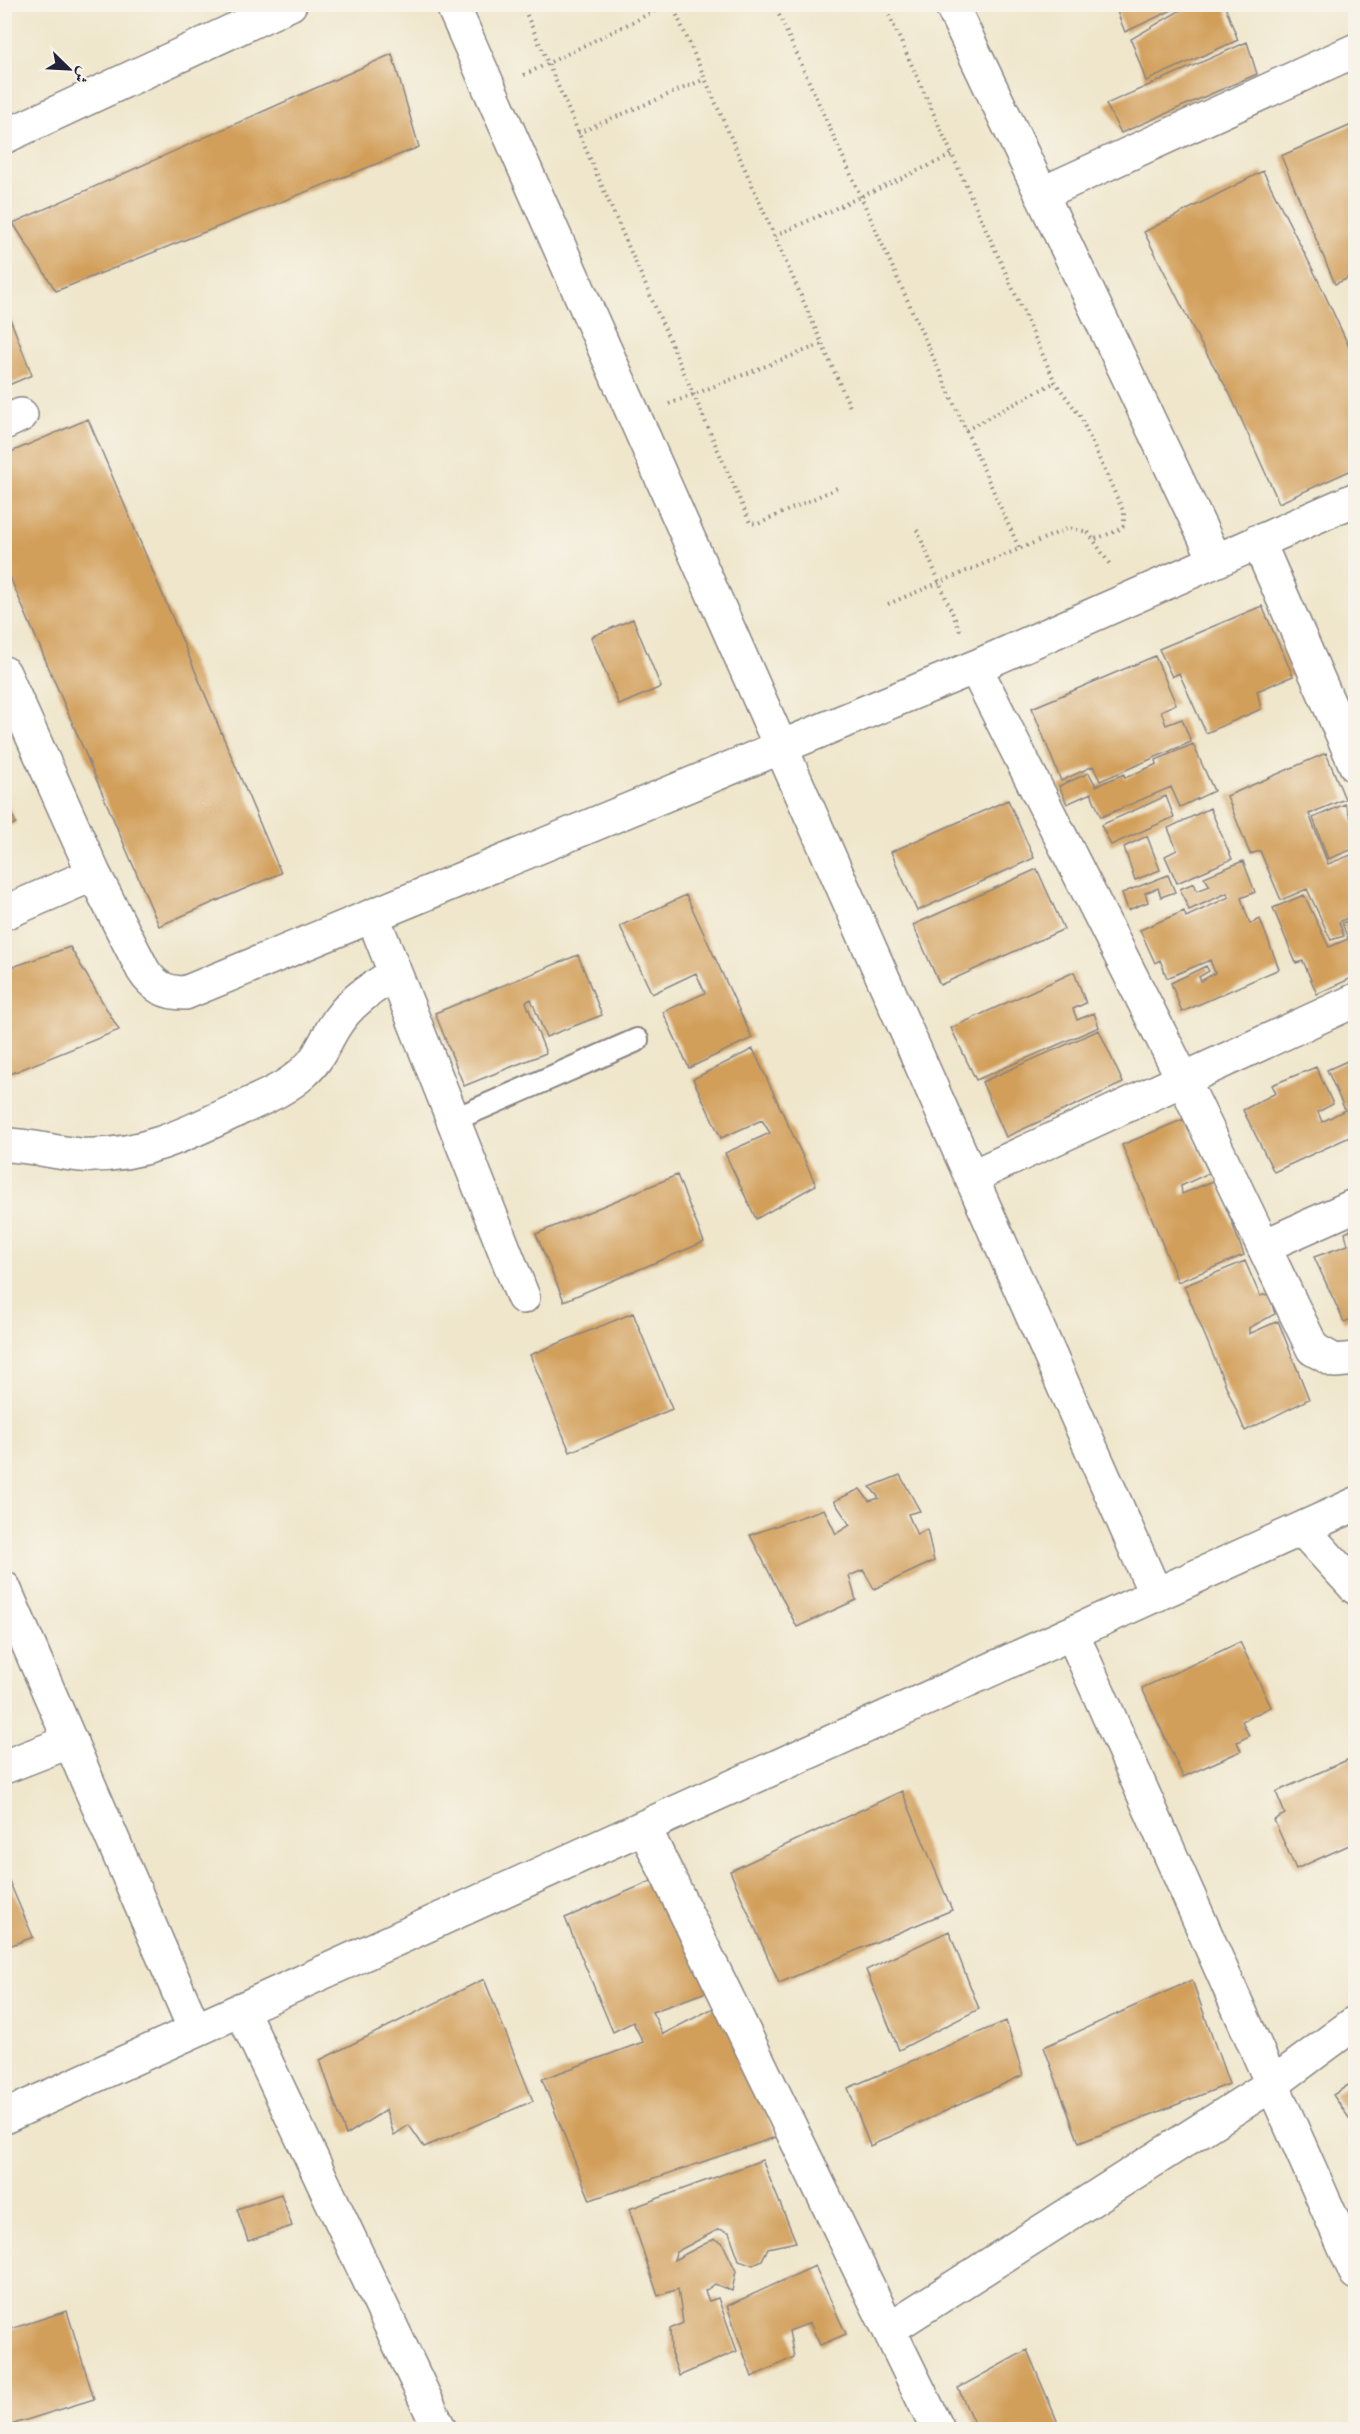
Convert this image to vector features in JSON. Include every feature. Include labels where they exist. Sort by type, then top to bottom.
[{"type":"street","points":[[4,137],[290,4]]},
{"type":"street","points":[[452,4],[1156,1595]]},
{"type":"street","points":[[951,4],[1215,559]]},
{"type":"street","points":[[1041,194],[1356,50]]},
{"type":"street","points":[[4,673],[94,874],[149,980],[172,993],[197,990],[975,667],[1215,559],[1356,499]]},
{"type":"street","points":[[1258,541],[1356,766]]},
{"type":"street","points":[[975,667],[1183,1079],[1313,1349],[1335,1361],[1356,1359]]},
{"type":"street","points":[[4,913],[94,874]]},
{"type":"street","points":[[374,917],[523,1297]]},
{"type":"street","points":[[4,1144],[81,1155],[113,1154],[148,1148],[182,1137],[285,1087],[305,1072],[322,1051],[334,1027],[352,1003],[371,987],[395,974]]},
{"type":"street","points":[[971,1178],[1356,1000]]},
{"type":"street","points":[[1264,1246],[1356,1205]]},
{"type":"street","points":[[4,2117],[1356,1504]]},
{"type":"street","points":[[1302,1528],[1356,1588]]},
{"type":"street","points":[[4,1588],[195,2030]]},
{"type":"street","points":[[1072,1633],[1356,2273]]},
{"type":"street","points":[[4,1767],[71,1741]]},
{"type":"street","points":[[644,1827],[938,2430]]},
{"type":"street","points":[[242,2009],[440,2430]]},
{"type":"street","points":[[889,2329],[1271,2085],[1356,2022]]},
{"type":"lane","points":[[453,1120],[637,1040]]},
{"type":"path","points":[[522,4],[750,523],[758,524],[837,488]]},
{"type":"path","points":[[490,91],[671,4],[850,407]]},
{"type":"path","points":[[774,4],[1019,548]]},
{"type":"path","points":[[884,4],[1055,382],[1080,416],[1124,513],[1124,525],[1121,529],[1095,539]]},
{"type":"path","points":[[578,133],[705,79]]},
{"type":"path","points":[[775,236],[952,155]]},
{"type":"path","points":[[635,417],[822,344]]},
{"type":"path","points":[[966,430],[1055,382]]},
{"type":"path","points":[[888,604],[1070,528],[1078,528],[1095,539],[1130,597]]},
{"type":"path","points":[[917,530],[975,667]]},
{"type":"building","points":[[1114,4],[1185,4],[1125,32]]},
{"type":"building","points":[[1191,4],[1224,4],[1238,40],[1146,81],[1131,39]]},
{"type":"building","points":[[1247,42],[1257,74],[1121,133],[1106,104]]},
{"type":"building","points":[[392,54],[419,147],[56,291],[13,223]]},
{"type":"building","points":[[1356,123],[1356,275],[1335,284],[1281,156]]},
{"type":"building","points":[[1263,171],[1356,362],[1356,468],[1279,503],[1229,392],[1201,344],[1144,232]]},
{"type":"building","points":[[4,303],[32,375],[4,387]]},
{"type":"building","points":[[88,419],[281,873],[159,926],[4,563],[4,455]]},
{"type":"building","points":[[1262,606],[1293,676],[1257,691],[1261,709],[1206,733],[1179,673],[1172,677],[1159,649]]},
{"type":"building","points":[[633,619],[661,687],[619,705],[591,637]]},
{"type":"building","points":[[1155,656],[1176,704],[1161,711],[1166,725],[1182,719],[1191,742],[1100,781],[1093,766],[1061,781],[1032,708]]},
{"type":"building","points":[[1193,744],[1214,791],[1180,807],[1171,787],[1101,817],[1091,793],[1067,804],[1059,786],[1089,773],[1096,786],[1124,774],[1125,778],[1157,764],[1156,760]]},
{"type":"building","points":[[1326,753],[1345,799],[1309,814],[1328,864],[1356,853],[1356,914],[1339,922],[1344,936],[1331,940],[1307,889],[1281,900],[1260,851],[1250,854],[1227,796]]},
{"type":"building","points":[[1166,796],[1174,817],[1111,845],[1101,825]]},
{"type":"building","points":[[4,797],[16,823],[4,828]]},
{"type":"building","points":[[1008,800],[1034,858],[917,911],[891,852]]},
{"type":"building","points":[[1345,804],[1356,831],[1356,848],[1328,859],[1313,818]]},
{"type":"building","points":[[1210,808],[1232,859],[1177,883],[1165,856],[1177,850],[1168,828]]},
{"type":"building","points":[[1147,836],[1160,870],[1135,880],[1124,847]]},
{"type":"building","points":[[1243,861],[1255,892],[1241,898],[1250,924],[1260,919],[1279,969],[1182,1012],[1171,983],[1206,966],[1209,971],[1199,977],[1201,981],[1215,973],[1210,960],[1167,978],[1160,960],[1155,963],[1140,930],[1184,911],[1186,917],[1229,897],[1227,893],[1189,910],[1180,889],[1194,883],[1197,891],[1210,886],[1204,877]]},
{"type":"building","points":[[1037,869],[1064,929],[940,985],[913,925]]},
{"type":"building","points":[[1168,875],[1175,892],[1161,897],[1158,888],[1145,893],[1148,902],[1128,910],[1122,893]]},
{"type":"building","points":[[686,895],[752,1038],[689,1068],[663,1012],[705,993],[696,973],[652,994],[620,926]]},
{"type":"building","points":[[1304,895],[1329,947],[1348,939],[1342,923],[1356,918],[1356,976],[1317,994],[1303,961],[1296,963],[1273,908]]},
{"type":"building","points":[[70,947],[119,1030],[10,1074],[4,1070],[4,970]]},
{"type":"building","points":[[578,955],[602,1015],[546,1037],[531,999],[526,1002],[546,1053],[464,1086],[435,1013]]},
{"type":"building","points":[[1074,972],[1086,1003],[1073,1009],[1077,1020],[1094,1013],[1099,1027],[976,1080],[951,1028]]},
{"type":"building","points":[[1099,1030],[1123,1083],[1006,1137],[982,1082]]},
{"type":"building","points":[[753,1049],[816,1185],[756,1219],[725,1153],[770,1133],[762,1120],[721,1138],[693,1079]]},
{"type":"building","points":[[1356,1057],[1356,1134],[1274,1172],[1243,1110],[1276,1093],[1272,1085],[1316,1067],[1333,1104],[1318,1112],[1322,1122],[1345,1110],[1327,1070]]},
{"type":"building","points":[[1184,1119],[1209,1173],[1181,1186],[1182,1194],[1216,1180],[1244,1255],[1178,1282],[1122,1145]]},
{"type":"building","points":[[677,1175],[704,1242],[564,1301],[536,1234]]},
{"type":"building","points":[[1356,1228],[1356,1317],[1344,1322],[1314,1257],[1348,1245],[1345,1233]]},
{"type":"building","points":[[1245,1261],[1260,1296],[1269,1294],[1275,1314],[1249,1328],[1249,1334],[1278,1321],[1309,1399],[1245,1431],[1184,1286]]},
{"type":"building","points":[[633,1313],[672,1409],[570,1452],[530,1355]]},
{"type":"building","points":[[900,1475],[920,1511],[908,1514],[917,1535],[927,1529],[934,1561],[874,1589],[863,1570],[849,1576],[856,1600],[797,1627],[750,1535],[824,1509],[836,1534],[850,1525],[834,1501],[860,1489],[869,1501],[879,1498],[870,1487]]},
{"type":"building","points":[[1240,1642],[1271,1707],[1242,1721],[1249,1736],[1237,1742],[1241,1751],[1183,1777],[1142,1688]]},
{"type":"building","points":[[1356,1756],[1356,1842],[1296,1869],[1274,1820],[1285,1814],[1276,1792]]},
{"type":"building","points":[[902,1791],[952,1910],[779,1983],[730,1871]]},
{"type":"building","points":[[4,1869],[33,1937],[4,1948]]},
{"type":"building","points":[[661,1877],[717,1988],[652,2012],[663,2034],[725,2002],[776,2137],[590,2200],[542,2079],[643,2042],[633,2022],[613,2032],[565,1918]]},
{"type":"building","points":[[949,1931],[979,2009],[899,2050],[866,1970]]},
{"type":"building","points":[[484,1979],[533,2101],[424,2147],[409,2125],[394,2135],[386,2110],[346,2135],[320,2060]]},
{"type":"building","points":[[1192,1980],[1229,2084],[1079,2143],[1044,2047]]},
{"type":"building","points":[[1006,2021],[1023,2075],[870,2146],[848,2088]]},
{"type":"building","points":[[1356,2080],[1356,2128],[1333,2095]]},
{"type":"building","points":[[762,2160],[796,2242],[768,2248],[762,2260],[753,2265],[739,2260],[729,2232],[719,2229],[676,2252],[674,2260],[714,2239],[722,2242],[736,2271],[732,2291],[715,2284],[705,2291],[709,2301],[718,2298],[737,2351],[679,2376],[671,2353],[670,2329],[683,2323],[678,2289],[658,2296],[629,2209]]},
{"type":"building","points":[[281,2194],[292,2226],[248,2241],[237,2209]]},
{"type":"building","points":[[815,2266],[846,2334],[820,2345],[810,2323],[789,2331],[794,2357],[752,2377],[727,2306]]},
{"type":"building","points":[[67,2311],[94,2399],[4,2427],[4,2331]]},
{"type":"building","points":[[1027,2350],[1061,2430],[977,2430],[958,2388]]}]
